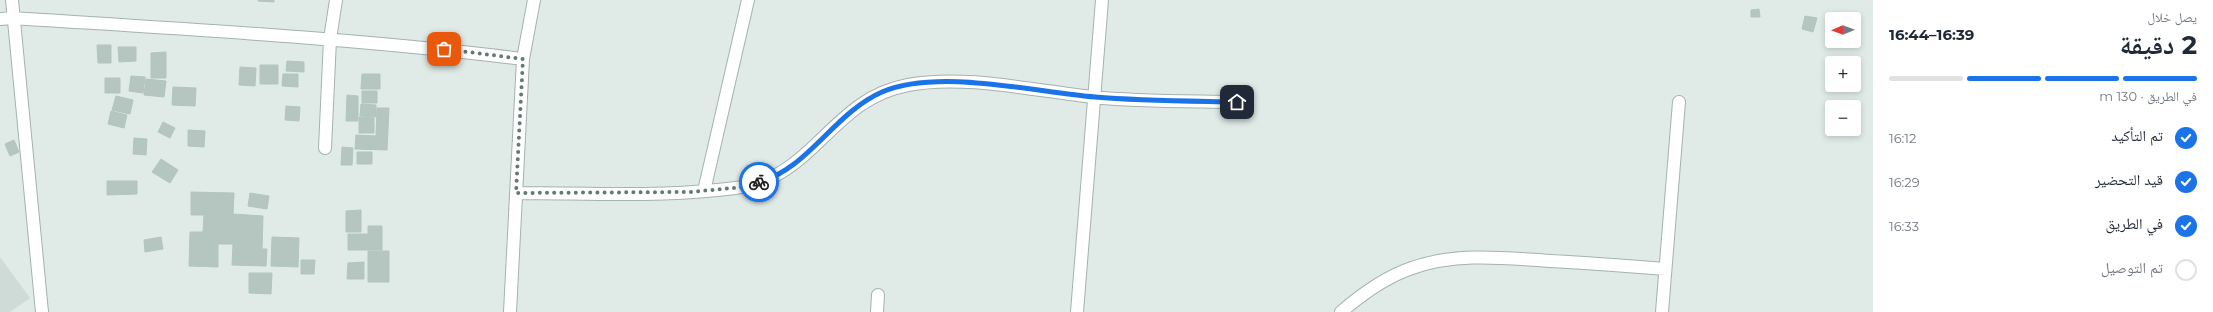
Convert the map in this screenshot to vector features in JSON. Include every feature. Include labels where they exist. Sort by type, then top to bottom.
[{"type":"street","points":[[12,0],[42,312]]},
{"type":"street","points":[[325,148],[330,39],[336,0]]},
{"type":"street","points":[[510,312],[523,59],[534,0]]},
{"type":"street","points":[[704,191],[748,0]]},
{"type":"street","points":[[1077,312],[1096,97],[1102,0]]},
{"type":"street","points":[[0,19],[13,18],[330,39],[444,49],[523,59]]},
{"type":"street","points":[[516,193],[704,191],[744,187],[767,180],[791,167],[844,116],[882,92],[908,85],[944,82],[966,83],[1096,97],[1237,102]]},
{"type":"street","points":[[1662,312],[1679,102]]},
{"type":"street","points":[[1341,312],[1360,296],[1385,280],[1412,268],[1441,260],[1470,256],[1665,269]]},
{"type":"street","points":[[877,312],[878,295]]},
{"type":"shaded area","points":[[0,257],[30,298],[10,312],[0,312]]},
{"type":"building","points":[[274,0],[274,2],[258,1]]},
{"type":"building","points":[[1759,9],[1760,17],[1751,17],[1751,10]]},
{"type":"building","points":[[1805,16],[1817,18],[1813,32],[1802,29]]},
{"type":"building","points":[[97,45],[111,45],[111,63],[98,63]]},
{"type":"building","points":[[118,47],[136,47],[136,61],[119,62]]},
{"type":"building","points":[[166,52],[166,78],[151,78],[151,53]]},
{"type":"building","points":[[287,61],[304,62],[304,72],[286,71]]},
{"type":"building","points":[[260,65],[278,65],[278,84],[260,84]]},
{"type":"building","points":[[240,67],[256,68],[255,86],[239,85]]},
{"type":"building","points":[[283,74],[298,74],[298,87],[282,86]]},
{"type":"building","points":[[362,74],[380,74],[380,89],[361,89]]},
{"type":"building","points":[[131,76],[145,77],[143,93],[129,91]]},
{"type":"building","points":[[105,78],[120,78],[120,93],[105,93]]},
{"type":"building","points":[[146,79],[166,81],[164,97],[144,95]]},
{"type":"building","points":[[173,87],[196,88],[195,106],[172,105]]},
{"type":"building","points":[[362,91],[377,91],[377,103],[362,103]]},
{"type":"building","points":[[347,95],[358,96],[358,121],[346,121]]},
{"type":"building","points":[[116,96],[133,100],[130,114],[112,110]]},
{"type":"building","points":[[361,104],[376,105],[376,117],[360,116]]},
{"type":"building","points":[[286,106],[300,107],[299,121],[285,120]]},
{"type":"building","points":[[377,108],[389,108],[387,150],[355,149],[356,135],[376,136]]},
{"type":"building","points":[[111,111],[127,115],[124,128],[108,124]]},
{"type":"building","points":[[359,117],[374,118],[374,133],[359,133]]},
{"type":"building","points":[[163,122],[175,128],[170,138],[158,132]]},
{"type":"building","points":[[188,130],[205,131],[204,147],[188,146]]},
{"type":"building","points":[[134,138],[147,139],[146,155],[133,154]]},
{"type":"building","points":[[14,140],[19,152],[10,156],[5,144]]},
{"type":"building","points":[[342,147],[353,148],[352,165],[341,165]]},
{"type":"building","points":[[357,152],[372,152],[372,164],[357,164]]},
{"type":"building","points":[[161,159],[178,170],[170,183],[152,172]]},
{"type":"building","points":[[107,181],[137,181],[137,194],[107,195]]},
{"type":"building","points":[[191,192],[234,193],[233,214],[263,216],[262,249],[267,249],[266,266],[232,265],[233,244],[218,244],[218,267],[189,266],[190,232],[203,232],[204,215],[191,215]]},
{"type":"building","points":[[250,193],[269,196],[267,209],[248,206]]},
{"type":"building","points":[[361,210],[361,232],[346,232],[346,211]]},
{"type":"building","points":[[368,226],[382,226],[382,250],[348,250],[348,234],[368,234]]},
{"type":"building","points":[[161,237],[163,249],[145,252],[144,240]]},
{"type":"building","points":[[272,237],[299,238],[298,267],[271,266]]},
{"type":"building","points":[[368,251],[389,251],[389,282],[368,282]]},
{"type":"building","points":[[301,260],[315,260],[314,274],[301,274]]},
{"type":"building","points":[[364,262],[364,279],[347,279],[348,263]]},
{"type":"building","points":[[249,273],[272,273],[271,294],[249,293]]},
{"type":"way so far","points":[[444,49],[523,59],[516,193],[690,192],[744,187],[759,182]]},
{"type":"route","points":[[759,182],[767,180],[791,167],[844,116],[882,92],[908,85],[944,82],[981,84],[1096,97],[1237,102]]}]
